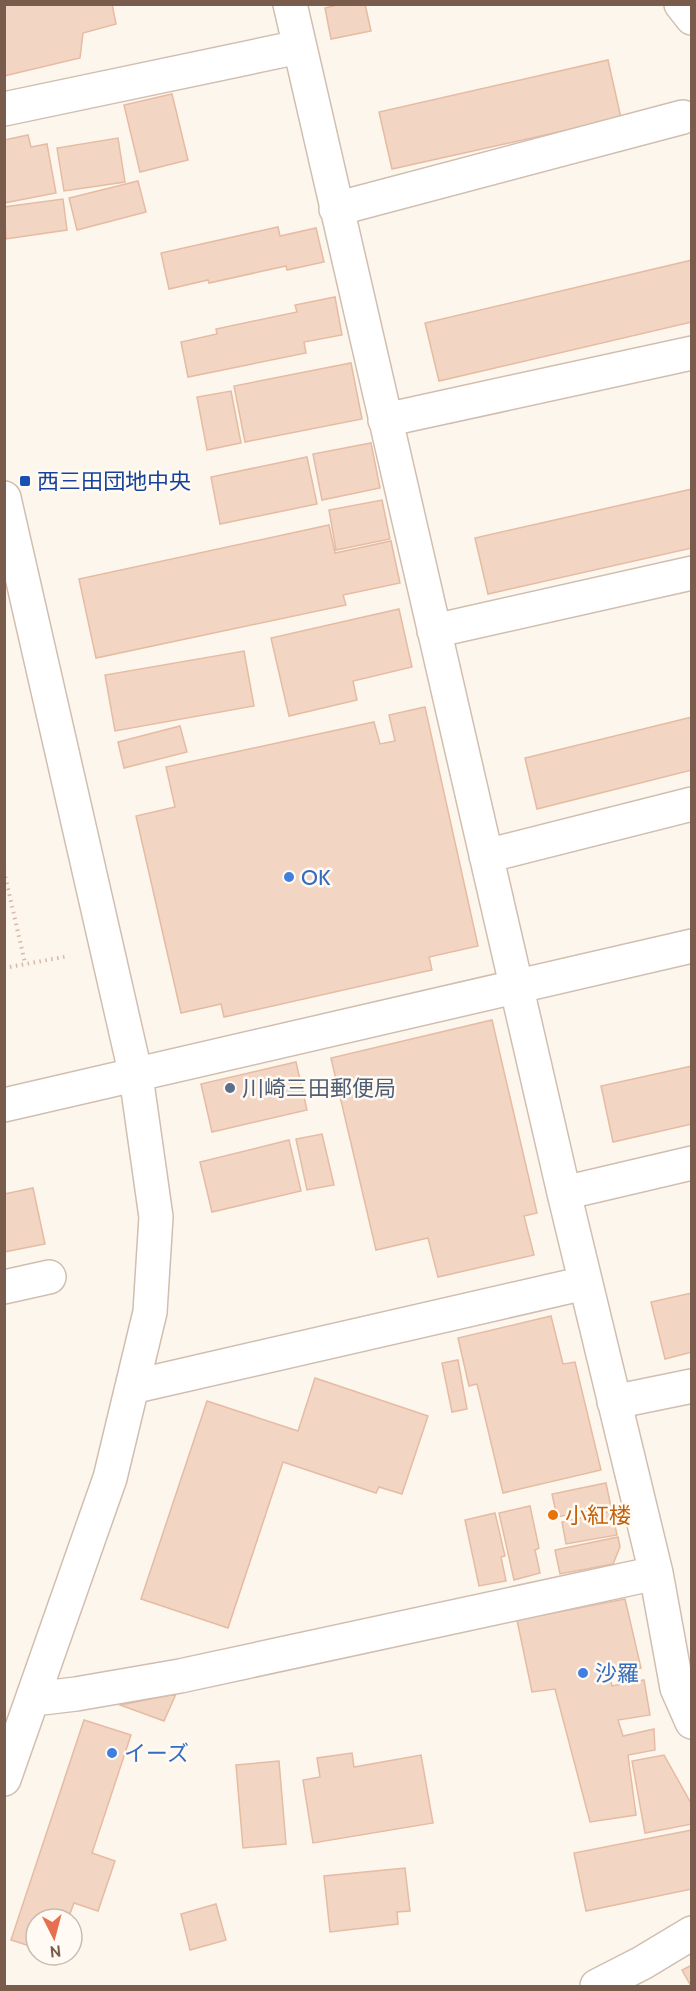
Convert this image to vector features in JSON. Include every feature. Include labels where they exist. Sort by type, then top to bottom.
[{"type":"street","points":[[290,4],[585,1283],[656,1573],[678,1618],[677,1688],[692,1722]]},
{"type":"street","points":[[681,4],[692,18]]},
{"type":"street","points":[[4,109],[299,47]]},
{"type":"street","points":[[336,209],[683,117]]},
{"type":"street","points":[[385,420],[692,353]]},
{"type":"street","points":[[4,498],[136,1076],[156,1217],[150,1312],[110,1478],[4,1779]]},
{"type":"street","points":[[434,631],[692,573]]},
{"type":"street","points":[[486,856],[692,804]]},
{"type":"street","points":[[4,1105],[692,946]]},
{"type":"street","points":[[564,1193],[692,1163]]},
{"type":"street","points":[[4,1287],[50,1277]]},
{"type":"street","points":[[132,1387],[585,1283]]},
{"type":"street","points":[[614,1402],[692,1386]]},
{"type":"street","points":[[34,1699],[89,1692],[191,1673],[656,1573]]},
{"type":"street","points":[[597,1986],[642,1963],[692,1933]]},
{"type":"path","points":[[4,871],[25,963]]},
{"type":"path","points":[[4,968],[74,955]]},
{"type":"building","points":[[4,4],[112,4],[116,24],[83,33],[80,58],[4,76]]},
{"type":"building","points":[[341,4],[365,4],[371,31],[331,39],[325,8]]},
{"type":"building","points":[[608,60],[621,118],[392,169],[379,112]]},
{"type":"building","points":[[172,94],[188,160],[140,172],[124,105]]},
{"type":"building","points":[[28,135],[31,147],[47,144],[56,193],[4,203],[4,140]]},
{"type":"building","points":[[118,138],[125,182],[64,191],[57,148]]},
{"type":"building","points":[[138,181],[146,212],[77,230],[69,198]]},
{"type":"building","points":[[63,199],[67,230],[6,239],[4,207]]},
{"type":"building","points":[[278,227],[280,236],[316,228],[324,262],[287,270],[286,266],[209,283],[208,280],[169,289],[161,253]]},
{"type":"building","points":[[692,260],[692,322],[439,381],[425,323]]},
{"type":"building","points":[[335,297],[342,335],[304,342],[306,353],[188,377],[181,342],[217,334],[216,329],[297,312],[295,305]]},
{"type":"building","points":[[351,363],[362,419],[245,442],[234,386]]},
{"type":"building","points":[[231,391],[241,443],[207,450],[197,397]]},
{"type":"building","points":[[371,443],[380,488],[322,500],[313,454]]},
{"type":"building","points":[[307,457],[317,504],[220,524],[211,477]]},
{"type":"building","points":[[692,489],[692,548],[488,594],[475,538]]},
{"type":"building","points":[[382,500],[390,539],[336,550],[329,510]]},
{"type":"building","points":[[329,525],[335,553],[391,541],[400,583],[343,595],[346,605],[96,658],[79,579]]},
{"type":"building","points":[[399,609],[412,667],[353,681],[357,700],[289,716],[271,638]]},
{"type":"building","points":[[244,651],[254,706],[115,731],[105,675]]},
{"type":"building","points":[[425,707],[478,946],[429,957],[432,970],[224,1017],[221,1004],[181,1013],[136,816],[175,807],[166,767],[374,722],[380,744],[395,741],[389,715]]},
{"type":"building","points":[[692,717],[692,770],[537,809],[525,758]]},
{"type":"building","points":[[180,726],[187,752],[124,768],[118,742]]},
{"type":"building","points":[[492,1020],[537,1213],[524,1216],[534,1255],[438,1277],[428,1238],[376,1250],[331,1058]]},
{"type":"building","points":[[296,1062],[307,1110],[212,1132],[201,1084]]},
{"type":"building","points":[[692,1066],[692,1124],[613,1142],[601,1086]]},
{"type":"building","points":[[322,1134],[334,1185],[307,1190],[296,1139]]},
{"type":"building","points":[[289,1140],[301,1191],[212,1212],[200,1162]]},
{"type":"building","points":[[33,1188],[45,1244],[4,1252],[4,1194]]},
{"type":"building","points":[[692,1293],[692,1352],[665,1359],[651,1302]]},
{"type":"building","points":[[551,1316],[563,1364],[575,1362],[601,1470],[503,1493],[477,1384],[469,1386],[458,1338]]},
{"type":"building","points":[[458,1360],[467,1409],[452,1412],[442,1363]]},
{"type":"building","points":[[315,1378],[428,1416],[402,1494],[379,1487],[376,1493],[283,1462],[228,1628],[141,1599],[207,1401],[298,1431]]},
{"type":"building","points":[[606,1483],[611,1507],[557,1517],[552,1494]]},
{"type":"building","points":[[530,1506],[539,1548],[535,1550],[540,1573],[514,1580],[499,1513]]},
{"type":"building","points":[[612,1511],[617,1535],[566,1544],[562,1522]]},
{"type":"building","points":[[495,1513],[505,1556],[501,1557],[506,1581],[479,1586],[465,1520]]},
{"type":"building","points":[[618,1537],[620,1547],[613,1564],[560,1574],[555,1550]]},
{"type":"building","points":[[625,1599],[641,1668],[609,1672],[612,1686],[644,1680],[650,1715],[618,1720],[623,1736],[654,1729],[655,1750],[628,1755],[636,1815],[590,1822],[555,1689],[532,1692],[517,1620]]},
{"type":"building","points":[[176,1694],[164,1721],[120,1705]]},
{"type":"building","points":[[84,1720],[131,1735],[92,1853],[115,1861],[98,1911],[74,1903],[72,1907],[24,1907],[24,1944],[11,1940]]},
{"type":"building","points":[[352,1753],[354,1767],[421,1755],[433,1823],[313,1843],[303,1780],[320,1777],[317,1758]]},
{"type":"building","points":[[664,1755],[692,1805],[692,1824],[645,1833],[632,1761]]},
{"type":"building","points":[[279,1761],[286,1844],[243,1848],[236,1765]]},
{"type":"building","points":[[692,1830],[692,1889],[586,1911],[574,1853]]},
{"type":"building","points":[[405,1868],[410,1911],[397,1912],[398,1924],[330,1932],[324,1876]]},
{"type":"building","points":[[216,1904],[226,1940],[190,1950],[181,1914]]},
{"type":"building","points":[[692,1965],[692,1986],[691,1986],[682,1970]]},
{"type":"place","name":"西三田団地中央","points":[[25,481]]},
{"type":"place","name":"OK","points":[[289,877]]},
{"type":"place","name":"川崎三田郵便局","points":[[230,1088]]},
{"type":"place","name":"小紅楼","points":[[553,1515]]},
{"type":"place","name":"沙羅","points":[[583,1673]]},
{"type":"place","name":"イーズ","points":[[112,1753]]}]
